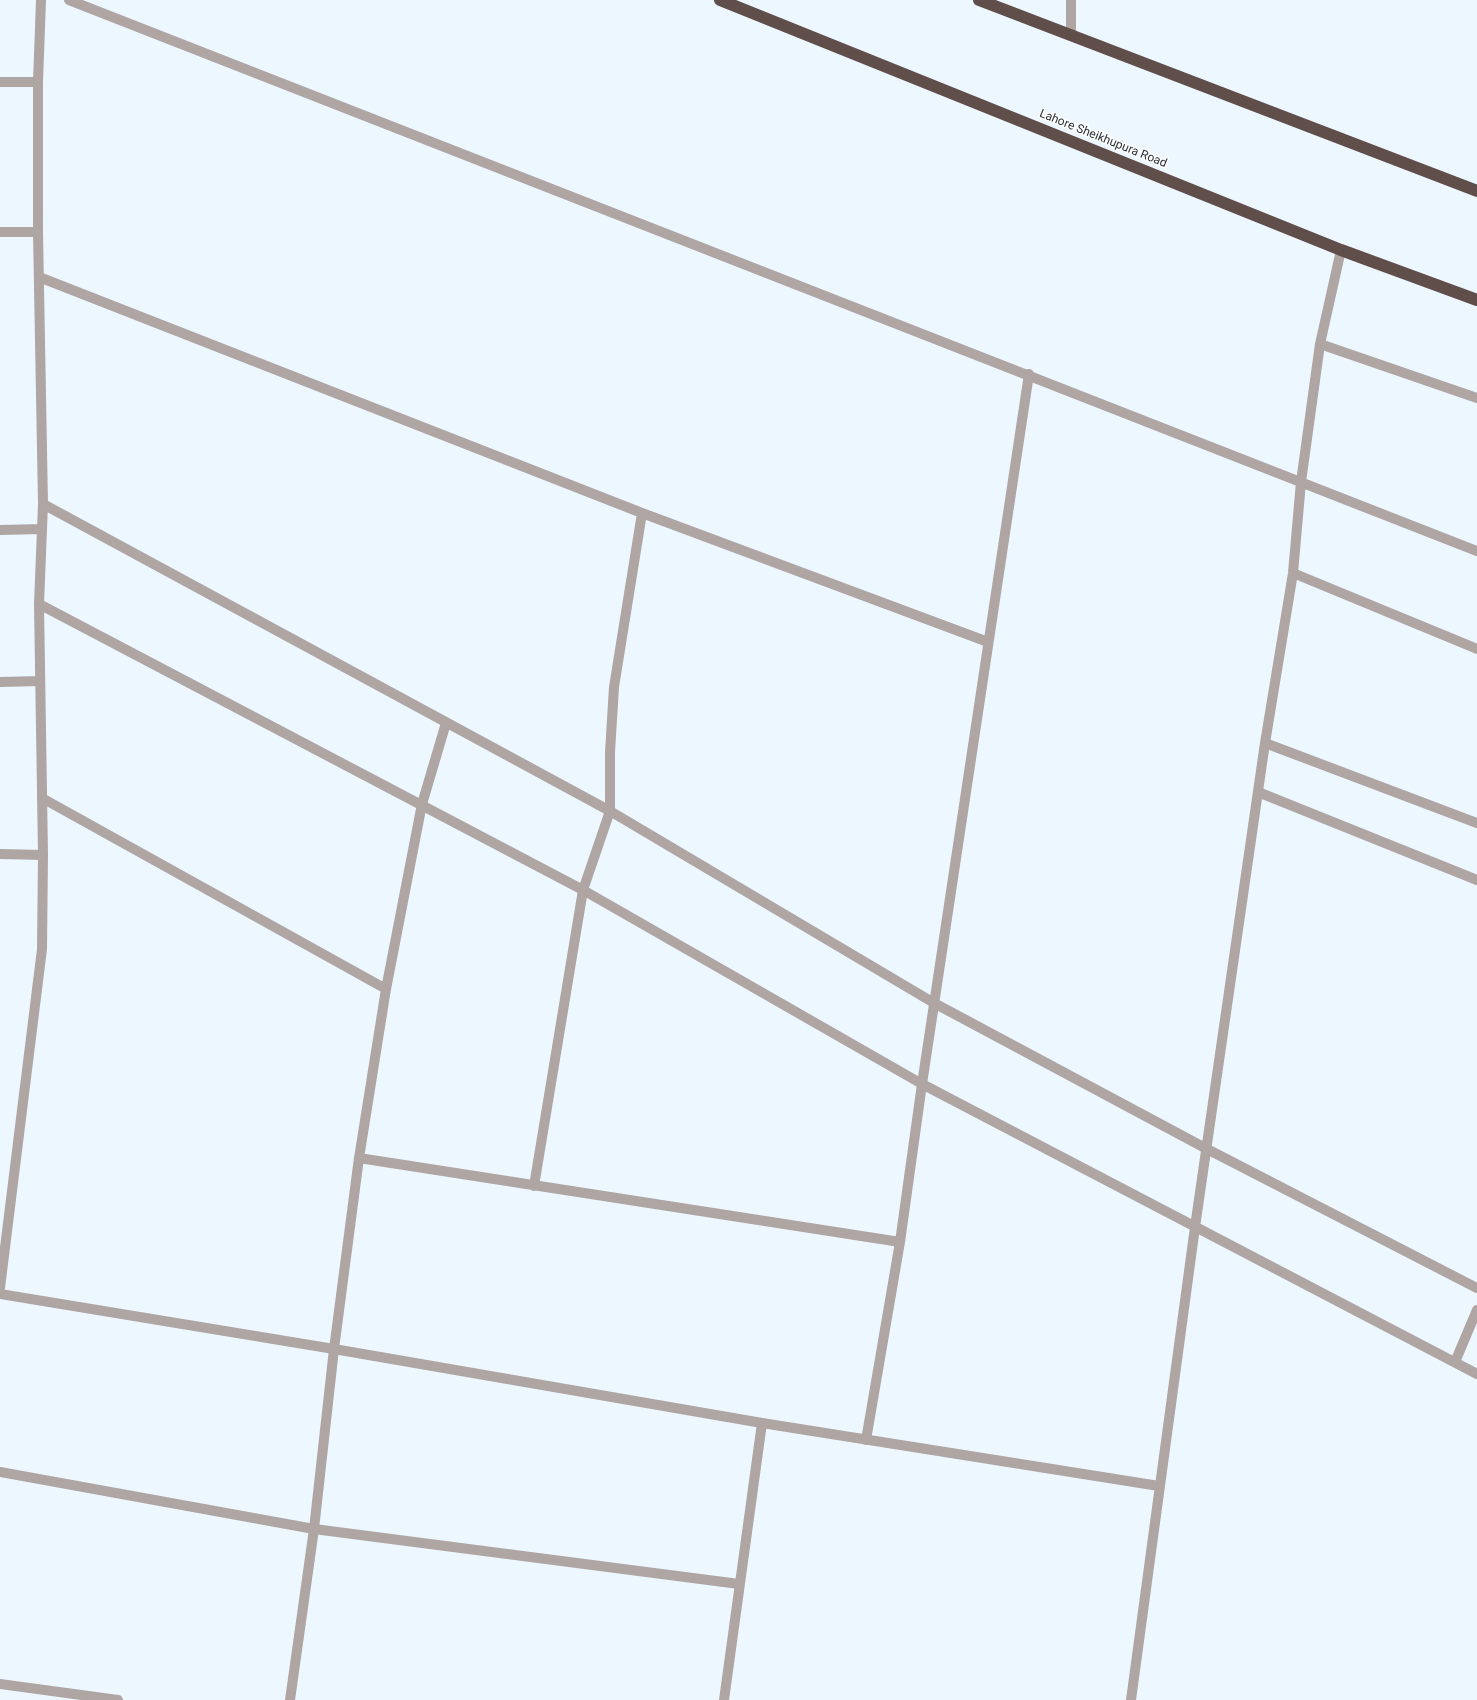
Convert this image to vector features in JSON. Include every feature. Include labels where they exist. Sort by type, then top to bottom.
[{"type":"highway","name":"Lahore Sheikhupura Road","points":[[720,0],[1341,250],[1477,300]]},
{"type":"highway","points":[[979,0],[1477,191]]},
{"type":"street","points":[[0,1288],[42,949],[43,855],[39,604],[43,504],[38,232],[38,82],[41,0]]},
{"type":"street","points":[[69,0],[1029,374],[1477,551]]},
{"type":"street","points":[[1070,0],[1071,35]]},
{"type":"street","points":[[0,82],[38,82]]},
{"type":"street","points":[[0,232],[38,232]]},
{"type":"street","points":[[1131,1700],[1195,1227],[1265,743],[1293,573],[1301,482],[1320,344],[1341,250]]},
{"type":"street","points":[[39,276],[642,513],[988,642]]},
{"type":"street","points":[[1320,344],[1477,398]]},
{"type":"street","points":[[866,1440],[900,1242],[922,1084],[1029,374]]},
{"type":"street","points":[[43,504],[610,811],[934,1004],[1207,1149],[1477,1288]]},
{"type":"street","points":[[534,1186],[584,890],[610,811],[610,752],[614,688],[642,513]]},
{"type":"street","points":[[0,530],[42,529]]},
{"type":"street","points":[[1293,573],[1477,649]]},
{"type":"street","points":[[39,604],[584,890],[922,1084],[1477,1374]]},
{"type":"street","points":[[0,682],[40,681]]},
{"type":"street","points":[[290,1700],[314,1529],[334,1349],[359,1158],[386,989],[422,804],[446,722]]},
{"type":"street","points":[[1265,743],[1477,823]]},
{"type":"street","points":[[1258,792],[1477,880]]},
{"type":"street","points":[[42,798],[386,989]]},
{"type":"street","points":[[0,854],[43,855]]},
{"type":"street","points":[[359,1158],[900,1242]]},
{"type":"street","points":[[0,1294],[334,1349],[762,1423],[1159,1486]]},
{"type":"street","points":[[1455,1362],[1477,1310]]},
{"type":"street","points":[[724,1700],[762,1423]]},
{"type":"street","points":[[0,1472],[314,1529],[739,1584]]},
{"type":"street","points":[[0,1684],[118,1700]]}]
